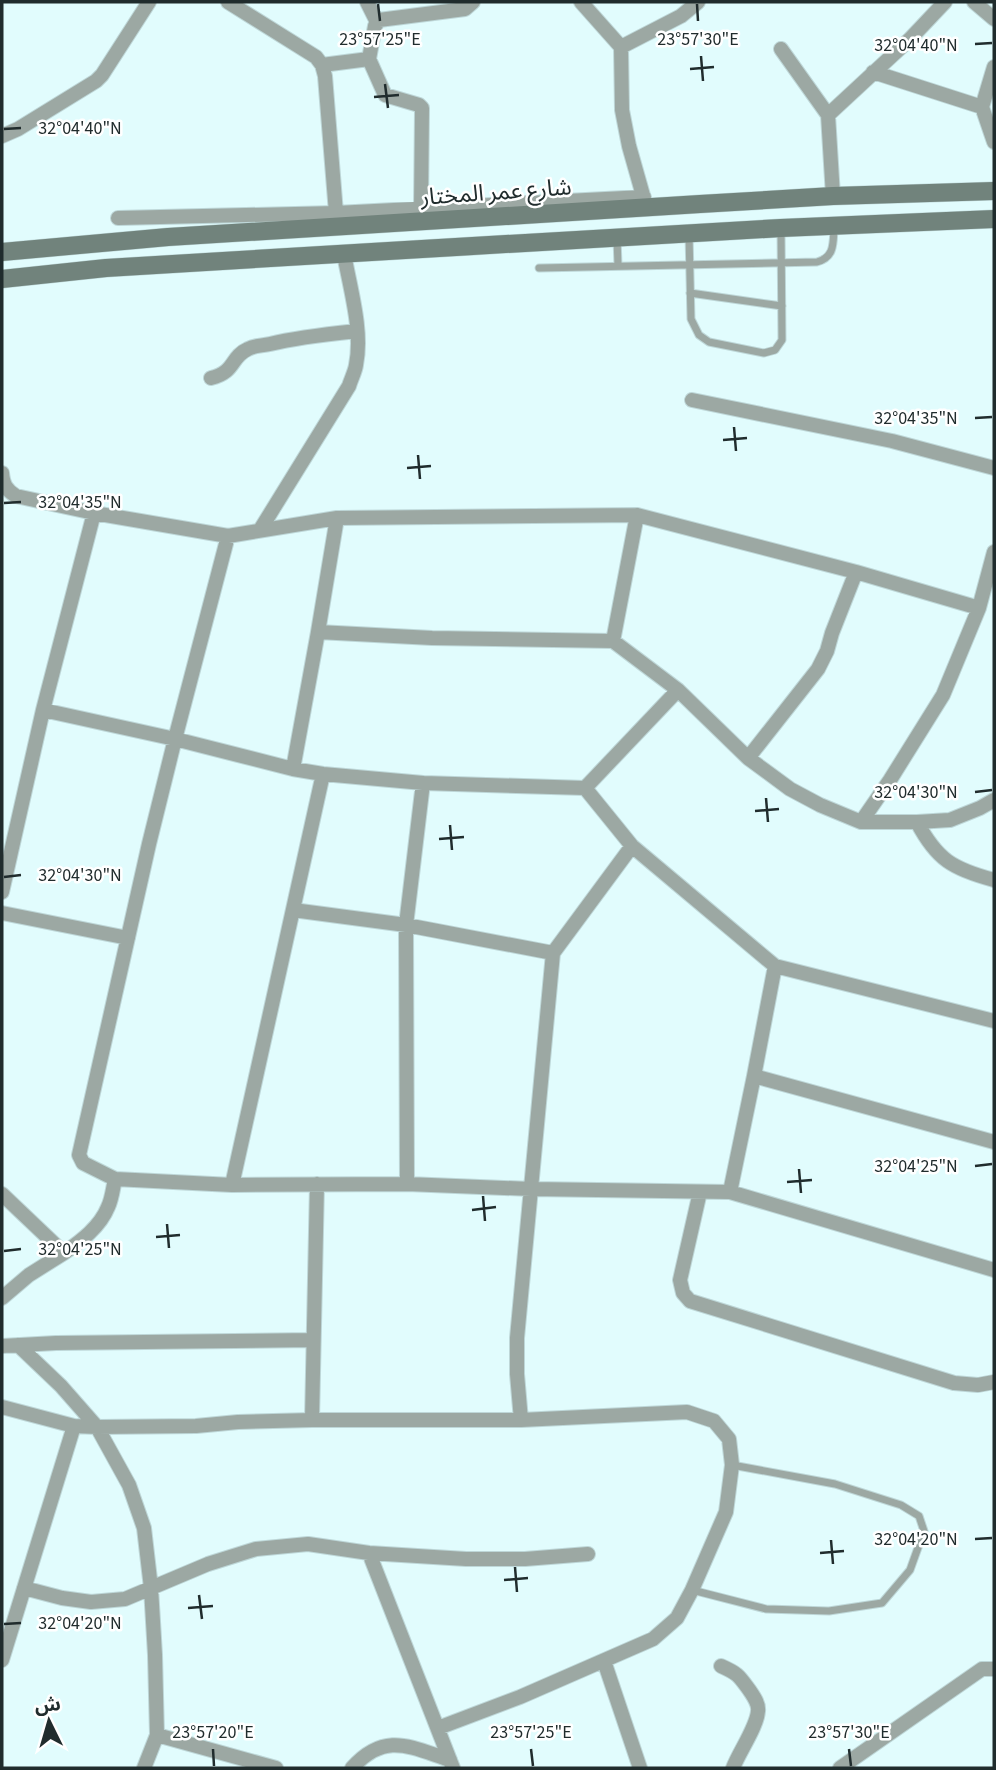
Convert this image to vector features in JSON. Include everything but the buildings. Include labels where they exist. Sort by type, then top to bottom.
[{"type":"street","points":[[2,136],[96,81],[149,2]]},
{"type":"street","points":[[231,2],[316,57],[322,65],[336,213]]},
{"type":"street","points":[[367,2],[377,22],[369,59],[382,92],[422,108],[422,249]]},
{"type":"street","points":[[377,22],[465,9],[473,2]]},
{"type":"street","points":[[581,2],[621,47],[622,110],[645,202]]},
{"type":"street","points":[[621,47],[681,16],[698,2]]},
{"type":"street","points":[[828,115],[910,39],[945,2]]},
{"type":"street","points":[[974,2],[994,19]]},
{"type":"street","points":[[781,49],[828,115],[833,196]]},
{"type":"street","points":[[322,65],[369,59]]},
{"type":"street","points":[[994,67],[982,107],[994,142]]},
{"type":"street","points":[[873,72],[982,107]]},
{"type":"street","name":"شارع عمر المختار","points":[[2,253],[420,215],[645,202],[994,191]]},
{"type":"street","points":[[118,218],[336,213],[420,215]]},
{"type":"street","points":[[2,279],[106,268],[617,237],[994,219]]},
{"type":"street","points":[[260,530],[349,386],[356,368],[357,331],[344,254]]},
{"type":"street","points":[[211,378],[223,375],[240,353],[252,347],[283,340],[357,331]]},
{"type":"street","points":[[692,400],[892,441],[994,468]]},
{"type":"street","points":[[2,473],[5,486],[16,496],[228,537],[337,517],[637,515],[856,572],[979,608]]},
{"type":"street","points":[[2,892],[43,710],[94,513]]},
{"type":"street","points":[[613,640],[637,515]]},
{"type":"street","points":[[292,769],[337,517]]},
{"type":"street","points":[[228,537],[175,739],[128,938],[79,1156],[83,1163],[115,1179],[232,1185],[407,1184],[730,1192],[994,1270]]},
{"type":"street","points":[[861,822],[943,695],[979,608],[994,552]]},
{"type":"street","points":[[748,758],[818,669],[856,572]]},
{"type":"street","points":[[318,632],[432,638],[613,640],[678,690],[748,758],[790,789],[820,806],[861,822],[917,822],[950,820],[994,800]]},
{"type":"street","points":[[43,710],[323,774],[423,783],[585,788],[678,690]]},
{"type":"street","points":[[232,1185],[323,774]]},
{"type":"street","points":[[407,1184],[406,925],[423,783]]},
{"type":"street","points":[[585,788],[632,846],[775,966],[994,1021]]},
{"type":"street","points":[[917,822],[929,844],[943,858],[963,870],[994,880]]},
{"type":"street","points":[[521,1420],[517,1338],[553,953],[632,846]]},
{"type":"street","points":[[293,910],[406,925],[553,953]]},
{"type":"street","points":[[2,913],[128,938]]},
{"type":"street","points":[[730,1192],[775,966]]},
{"type":"street","points":[[754,1076],[994,1142]]},
{"type":"street","points":[[2,1297],[29,1275],[80,1242],[108,1207],[115,1179]]},
{"type":"street","points":[[312,1420],[317,1184]]},
{"type":"street","points":[[700,1192],[680,1280],[683,1293],[690,1301],[954,1383],[978,1385],[994,1381]]},
{"type":"street","points":[[2,1194],[64,1253]]},
{"type":"street","points":[[2,1346],[313,1340]]},
{"type":"street","points":[[18,1345],[61,1386],[97,1427],[130,1485],[144,1528],[151,1588],[157,1735],[144,1768]]},
{"type":"street","points":[[2,1407],[74,1426],[97,1427],[196,1426],[312,1420],[521,1420],[687,1412],[714,1421],[729,1439],[732,1465],[726,1512],[677,1618],[653,1639],[520,1697],[438,1728]]},
{"type":"street","points":[[2,1660],[74,1426]]},
{"type":"street","points":[[24,1588],[91,1602],[125,1599],[208,1564],[256,1549],[308,1544],[369,1553],[466,1559],[525,1559],[588,1554]]},
{"type":"street","points":[[369,1553],[452,1764]]},
{"type":"street","points":[[604,1661],[640,1768]]},
{"type":"street","points":[[721,1666],[737,1673],[754,1696],[759,1709],[757,1720],[733,1768]]},
{"type":"street","points":[[840,1768],[982,1670],[994,1669]]},
{"type":"street","points":[[157,1735],[276,1768]]},
{"type":"street","points":[[352,1768],[371,1751],[388,1744],[411,1747],[452,1764]]},
{"type":"lane","points":[[539,268],[817,262],[827,259],[832,251],[834,226]]},
{"type":"lane","points":[[689,233],[691,320],[699,335],[709,342],[764,353],[775,350],[782,340],[781,228]]},
{"type":"lane","points":[[617,237],[618,265]]},
{"type":"lane","points":[[690,293],[782,306]]},
{"type":"lane","points":[[692,1590],[766,1609],[829,1611],[882,1603],[910,1570],[924,1531],[919,1516],[901,1506],[835,1484],[732,1465]]}]
